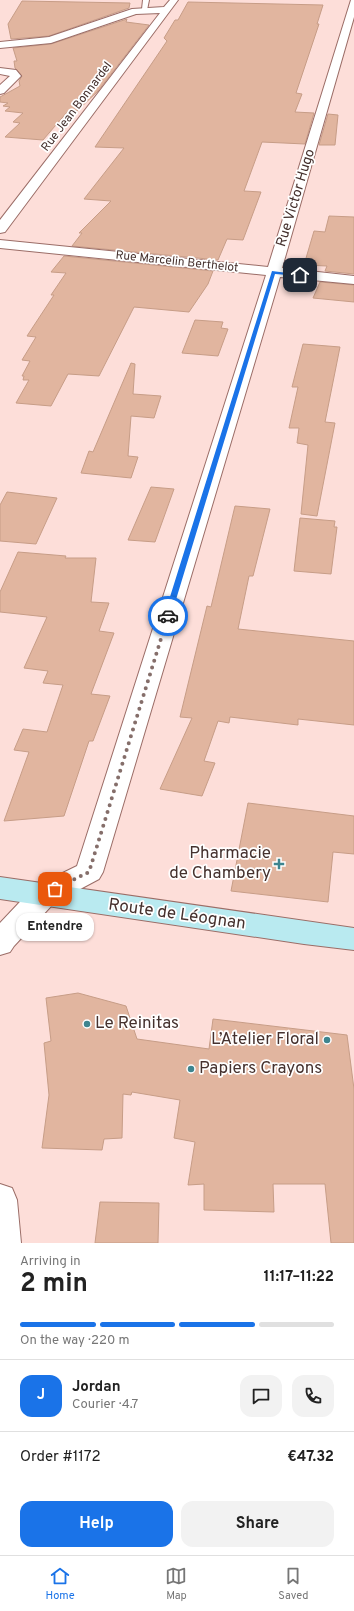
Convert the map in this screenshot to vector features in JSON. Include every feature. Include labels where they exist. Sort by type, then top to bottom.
[{"type":"main road","name":"Route de Léognan","points":[[0,888],[304,934],[354,939]]},
{"type":"street","name":"Rue Jean Bonnardel","points":[[0,229],[174,0]]},
{"type":"street","name":"Rue Victor Hugo","points":[[0,944],[3,938],[44,895],[89,872],[274,272],[354,2]]},
{"type":"street","points":[[0,45],[51,40],[135,11],[146,5],[167,10]]},
{"type":"street","points":[[0,71],[12,72],[16,76],[0,91]]},
{"type":"street","name":"Rue Marcelin Berthelot","points":[[0,244],[354,280]]},
{"type":"street","points":[[0,1200],[4,1243]]},
{"type":"building","points":[[22,1],[130,3],[129,8],[49,36],[11,39],[8,24]]},
{"type":"building","points":[[188,2],[323,5],[317,24],[319,24],[296,93],[302,94],[295,112],[314,113],[305,144],[262,142],[244,191],[261,192],[243,240],[227,239],[218,260],[72,246],[82,233],[79,233],[111,201],[84,199],[124,148],[95,147],[167,41],[164,38],[175,20],[178,20]]},
{"type":"building","points":[[127,19],[126,22],[149,25],[98,91],[77,111],[68,111],[43,140],[5,137],[20,123],[13,122],[23,113],[5,111],[10,107],[3,106],[8,103],[0,102],[0,97],[20,86],[19,81],[22,76],[15,68],[14,61],[17,61],[13,48],[51,44]]},
{"type":"building","points":[[328,114],[338,115],[335,145],[319,145]]},
{"type":"building","points":[[329,216],[354,217],[354,274],[325,271],[327,266],[304,265],[314,231],[325,232]]},
{"type":"building","points":[[64,256],[213,271],[208,284],[189,312],[134,307],[99,376],[68,374],[51,406],[16,403],[29,380],[23,380],[24,376],[22,376],[30,361],[22,360],[36,337],[27,336],[54,295],[51,295],[66,273],[51,272]]},
{"type":"building","points":[[320,282],[354,285],[354,302],[313,298]]},
{"type":"building","points":[[195,320],[223,322],[221,328],[228,329],[218,356],[182,353]]},
{"type":"building","points":[[303,344],[340,347],[325,422],[335,423],[317,516],[301,514],[308,445],[297,443],[299,428],[289,428],[298,387],[292,387]]},
{"type":"building","points":[[131,363],[135,364],[133,394],[161,396],[154,418],[131,416],[128,456],[138,457],[131,478],[81,473],[89,451],[93,452]]},
{"type":"building","points":[[151,487],[174,489],[155,542],[128,540]]},
{"type":"building","points":[[7,492],[57,498],[36,544],[0,541],[0,505]]},
{"type":"building","points":[[235,506],[270,509],[253,576],[249,576],[238,629],[354,641],[354,725],[298,719],[298,725],[230,717],[229,723],[218,721],[204,761],[215,763],[202,796],[160,789],[192,718],[180,717],[207,606],[211,607]]},
{"type":"building","points":[[300,518],[335,521],[334,527],[337,527],[331,574],[294,571]]},
{"type":"building","points":[[18,552],[66,556],[65,558],[96,558],[91,602],[109,603],[99,631],[114,633],[91,694],[110,696],[93,741],[89,741],[64,816],[4,821],[29,752],[14,750],[23,729],[47,732],[63,685],[43,683],[48,671],[24,668],[47,617],[0,612],[0,592]]},
{"type":"building","points":[[248,803],[354,816],[354,854],[333,852],[328,902],[231,891]]},
{"type":"building","points":[[78,993],[126,1006],[137,1039],[209,1049],[213,1019],[347,1035],[354,1089],[354,1243],[331,1243],[325,1184],[273,1184],[274,1212],[204,1210],[204,1184],[188,1185],[195,1142],[174,1138],[180,1100],[132,1092],[131,1095],[123,1094],[122,1138],[104,1139],[102,1150],[42,1148],[49,1095],[44,1043],[51,1041],[46,998]]},
{"type":"building","points":[[100,1202],[159,1203],[158,1243],[95,1243]]},
{"type":"way so far","points":[[55,889],[89,872],[168,616]]},
{"type":"place","name":"Pharmacie de Chambery","points":[[279,864]]},
{"type":"place","name":"Entendre","points":[[55,889]]},
{"type":"place","name":"Le Reinitas","points":[[87,1024]]},
{"type":"place","name":"L’Atelier Floral","points":[[327,1040]]},
{"type":"place","name":"Papiers Crayons","points":[[191,1069]]},
{"type":"route","points":[[168,616],[274,272],[300,275]]}]
